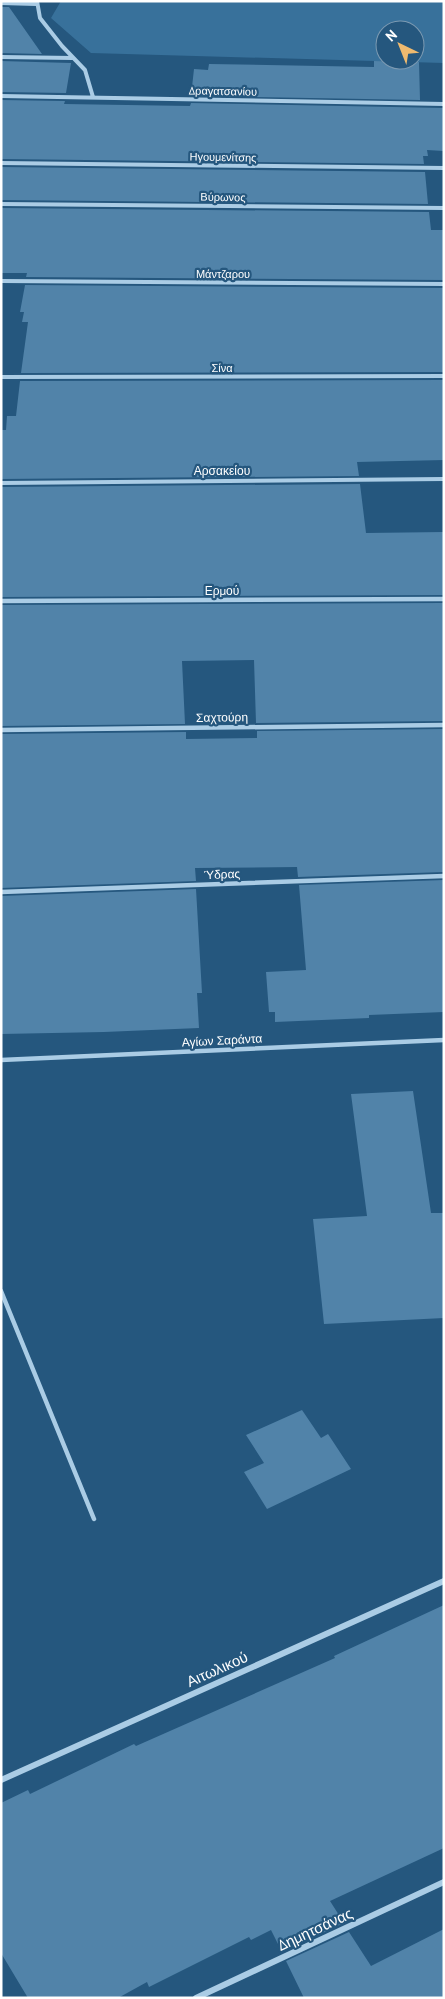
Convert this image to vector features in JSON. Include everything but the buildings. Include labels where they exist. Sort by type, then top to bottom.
[{"type":"street","points":[[1,2],[37,2],[40,18],[84,70],[93,97]]},
{"type":"street","points":[[1,57],[73,58]]},
{"type":"street","name":"Δραγατσανίου","points":[[1,96],[444,104]]},
{"type":"street","name":"Ηγουμενίτσης","points":[[1,163],[444,168]]},
{"type":"street","name":"Βύρωνος","points":[[1,204],[444,208]]},
{"type":"street","name":"Μάντζαρου","points":[[1,281],[444,284]]},
{"type":"street","name":"Σίνα","points":[[1,377],[444,376]]},
{"type":"street","name":"Αρσακείου","points":[[1,482],[444,479]]},
{"type":"street","name":"Ερμού","points":[[1,601],[444,599]]},
{"type":"street","name":"Σαχτούρη","points":[[1,730],[444,725]]},
{"type":"street","name":"Ύδρας","points":[[1,892],[444,876]]},
{"type":"street","name":"Αγίων Σαράντα","points":[[1,1060],[444,1040]]},
{"type":"street","name":"Αιτωλικού","points":[[1,1780],[444,1581]]},
{"type":"street","name":"Δημητσάνας","points":[[196,1998],[444,1882]]},
{"type":"lane","points":[[1,1291],[94,1519]]},
{"type":"shaded area","points":[[61,1],[444,1],[444,63],[425,62],[425,20],[375,20],[375,61],[91,53],[51,18]]}]
